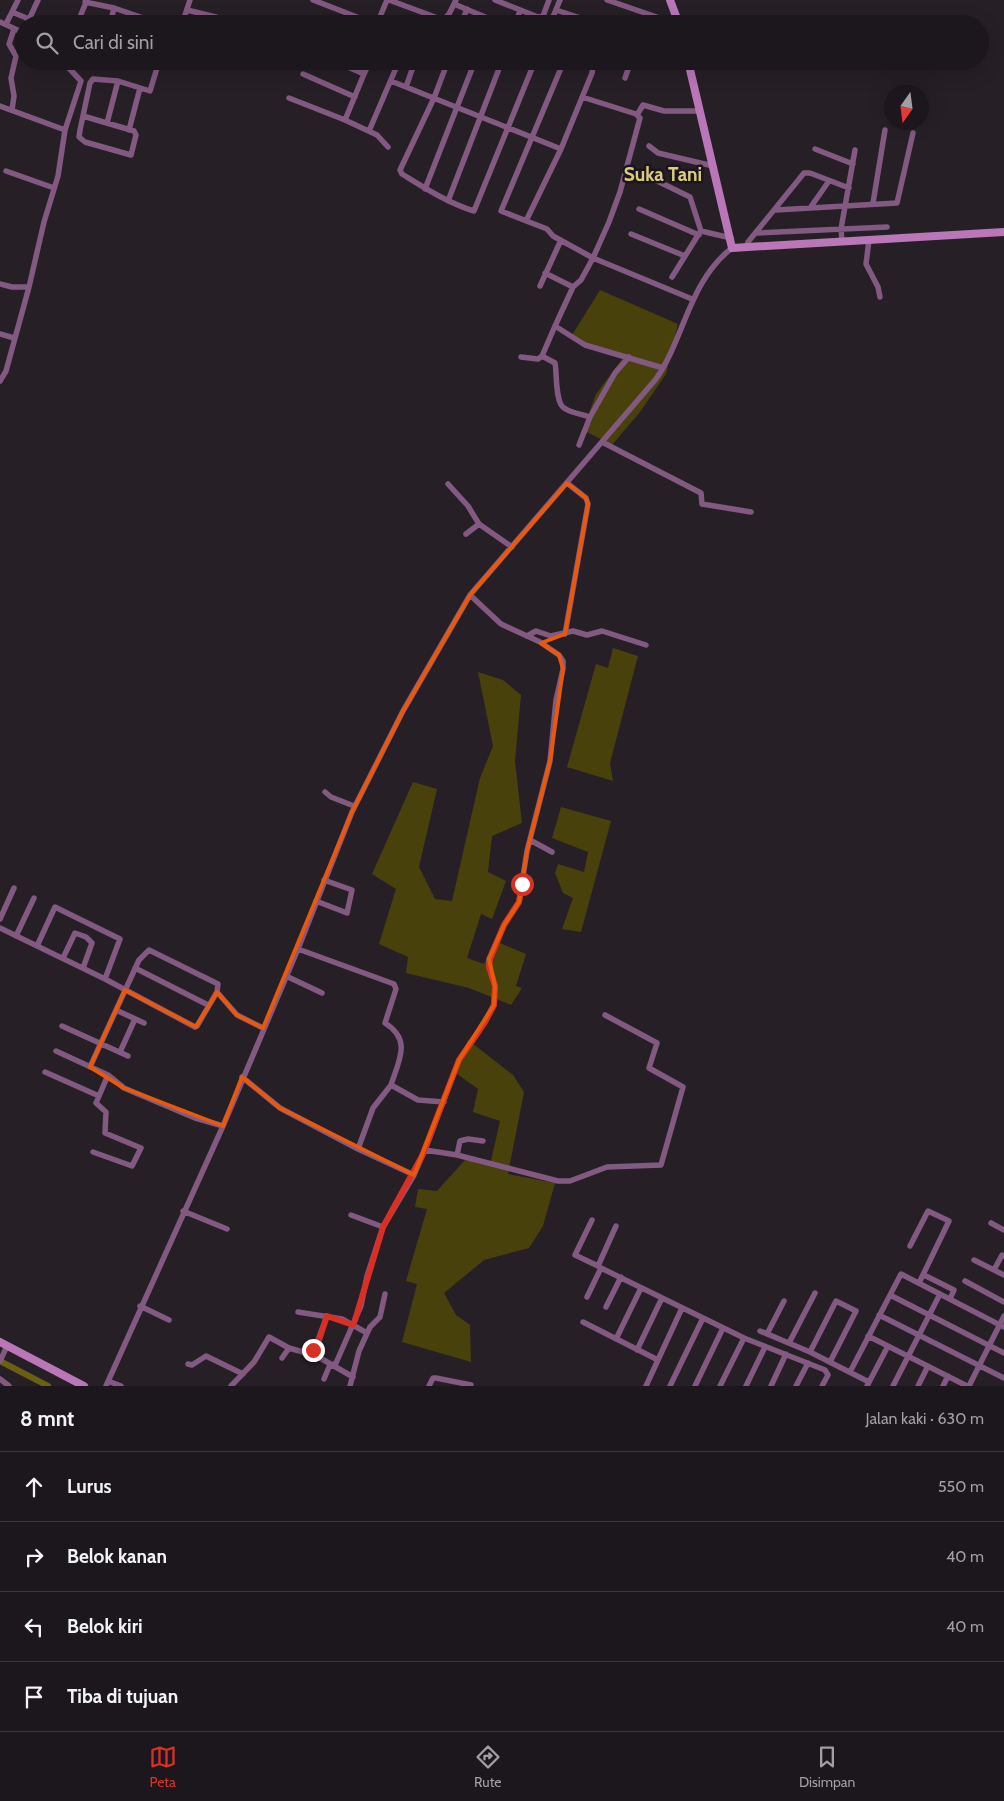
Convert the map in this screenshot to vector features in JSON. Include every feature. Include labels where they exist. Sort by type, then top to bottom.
[{"type":"street","points":[[15,54],[9,44],[14,29],[3,23],[12,12],[18,0]]},
{"type":"street","points":[[31,15],[38,0]]},
{"type":"street","points":[[185,15],[190,0]]},
{"type":"street","points":[[313,0],[352,15]]},
{"type":"street","points":[[380,15],[388,0],[427,15]]},
{"type":"street","points":[[496,0],[534,15]]},
{"type":"street","points":[[542,15],[549,0]]},
{"type":"street","points":[[554,15],[560,0]]},
{"type":"street","points":[[607,0],[651,15]]},
{"type":"street","points":[[670,0],[675,15]]},
{"type":"street","points":[[81,15],[86,1],[135,15]]},
{"type":"street","points":[[447,15],[455,2],[479,15]]},
{"type":"street","points":[[112,15],[114,8]]},
{"type":"street","points":[[465,15],[467,9]]},
{"type":"street","points":[[187,10],[208,15]]},
{"type":"street","points":[[556,10],[571,15]]},
{"type":"street","points":[[518,15],[520,11]]},
{"type":"street","points":[[12,12],[17,15]]},
{"type":"street","points":[[12,110],[14,96],[11,78],[15,60]]},
{"type":"street","points":[[71,70],[81,81],[90,83]]},
{"type":"street","points":[[83,116],[136,133],[130,155],[81,140],[79,137],[83,116],[90,83],[96,78],[118,81],[150,91],[156,70]]},
{"type":"street","points":[[355,70],[364,74]]},
{"type":"street","points":[[345,120],[366,70]]},
{"type":"street","points":[[369,131],[395,70]]},
{"type":"street","points":[[406,87],[412,70]]},
{"type":"street","points":[[445,70],[434,98],[400,169],[402,174],[425,189],[448,201],[474,210],[530,70]]},
{"type":"street","points":[[425,189],[471,70]]},
{"type":"street","points":[[448,201],[499,70]]},
{"type":"street","points":[[560,70],[501,210],[547,229],[560,240],[593,258],[692,299]]},
{"type":"street","points":[[526,221],[561,149],[592,70]]},
{"type":"street","points":[[625,78],[628,70]]},
{"type":"street","points":[[690,70],[732,248]]},
{"type":"street","points":[[303,74],[355,97]]},
{"type":"street","points":[[0,381],[29,287],[54,188],[65,130],[81,81]]},
{"type":"street","points":[[107,123],[118,81]]},
{"type":"street","points":[[391,81],[561,149]]},
{"type":"street","points":[[129,130],[140,88]]},
{"type":"street","points":[[289,98],[369,131],[381,138],[388,147]]},
{"type":"street","points":[[521,357],[538,359],[542,356],[573,287],[581,280],[593,258],[620,192],[639,124],[640,118],[637,115],[582,98]]},
{"type":"street","points":[[637,115],[643,105],[664,111],[700,111]]},
{"type":"street","points":[[0,106],[65,130]]},
{"type":"street","points":[[873,203],[885,130]]},
{"type":"street","points":[[776,210],[898,202],[913,133]]},
{"type":"street","points":[[649,146],[658,153],[713,166]]},
{"type":"street","points":[[815,150],[853,164]]},
{"type":"street","points":[[841,234],[855,150]]},
{"type":"street","points":[[6,171],[54,188]]},
{"type":"street","points":[[751,240],[804,174],[810,173],[848,188]]},
{"type":"street","points":[[648,178],[690,197],[700,233],[672,277]]},
{"type":"street","points":[[810,208],[829,181]]},
{"type":"street","points":[[639,209],[700,233],[731,238]]},
{"type":"street","points":[[121,1386],[107,1383],[140,1306],[223,1126],[242,1077],[298,949],[354,806],[403,711],[470,595],[663,368],[678,342],[692,299],[721,257],[732,248],[751,240],[841,234],[887,227]]},
{"type":"street","points":[[751,240],[841,234],[869,240],[1004,232]]},
{"type":"street","points":[[631,234],[685,256]]},
{"type":"street","points":[[540,286],[560,240]]},
{"type":"street","points":[[869,240],[866,264],[878,287],[880,297]]},
{"type":"street","points":[[545,273],[573,287]]},
{"type":"street","points":[[0,284],[29,287]]},
{"type":"street","points":[[555,326],[585,345],[663,368]]},
{"type":"street","points":[[0,334],[14,338]]},
{"type":"street","points":[[542,356],[556,363],[555,375],[561,405],[565,409],[590,417]]},
{"type":"street","points":[[579,445],[590,417],[614,373],[628,357]]},
{"type":"street","points":[[602,442],[701,494],[703,505],[750,512]]},
{"type":"street","points":[[565,634],[588,504],[586,498],[567,483]]},
{"type":"street","points":[[448,484],[468,506],[479,524],[512,547]]},
{"type":"street","points":[[466,534],[479,524]]},
{"type":"street","points":[[324,1379],[329,1367],[336,1363],[361,1306],[367,1276],[383,1227],[414,1174],[425,1150],[459,1060],[485,1022],[494,1005],[495,986],[489,967],[490,959],[504,925],[519,902],[530,840],[550,761],[556,700],[563,661],[559,655],[527,636],[500,624],[470,595]]},
{"type":"street","points":[[527,636],[536,631],[551,636],[577,631],[590,635],[602,631],[646,645]]},
{"type":"street","points":[[325,792],[331,797],[354,806]]},
{"type":"street","points":[[530,840],[552,852]]},
{"type":"street","points":[[316,902],[346,913],[352,890],[324,880]]},
{"type":"street","points":[[0,919],[14,888]]},
{"type":"street","points":[[16,936],[34,898]]},
{"type":"street","points":[[37,946],[54,907],[61,910],[119,939],[105,979]]},
{"type":"street","points":[[0,928],[105,979],[125,990],[196,1027],[217,992],[218,984],[152,950],[143,953],[135,968],[125,990],[116,1010],[100,1043],[90,1067]]},
{"type":"street","points":[[63,958],[71,937],[78,933],[92,943],[83,968]]},
{"type":"street","points":[[298,949],[394,984],[396,989],[385,1023],[396,1029],[402,1047],[391,1085],[374,1108],[358,1149]]},
{"type":"street","points":[[135,968],[208,1005]]},
{"type":"street","points":[[286,976],[322,993]]},
{"type":"street","points":[[217,992],[237,1015],[263,1028]]},
{"type":"street","points":[[116,1010],[144,1023]]},
{"type":"street","points":[[425,1150],[457,1155],[558,1181],[570,1181],[607,1167],[661,1165],[683,1088],[649,1068],[657,1043],[605,1015]]},
{"type":"street","points":[[120,1052],[135,1019]]},
{"type":"street","points":[[62,1026],[128,1056]]},
{"type":"street","points":[[56,1051],[108,1075],[124,1088],[195,1118],[223,1126]]},
{"type":"street","points":[[45,1072],[99,1096]]},
{"type":"street","points":[[93,1152],[132,1166],[141,1148],[105,1132],[103,1128],[106,1112],[96,1104],[108,1075]]},
{"type":"street","points":[[242,1077],[280,1108],[358,1149],[414,1174]]},
{"type":"street","points":[[391,1085],[418,1100],[444,1102]]},
{"type":"street","points":[[457,1155],[460,1141],[483,1141]]},
{"type":"street","points":[[183,1211],[227,1229]]},
{"type":"street","points":[[910,1246],[928,1211],[949,1221],[919,1283]]},
{"type":"street","points":[[351,1215],[383,1227]]},
{"type":"street","points":[[592,1220],[575,1254],[744,1338],[808,1363],[828,1373],[822,1386]]},
{"type":"street","points":[[991,1223],[1004,1230]]},
{"type":"street","points":[[587,1297],[616,1226]]},
{"type":"street","points":[[994,1270],[1002,1255],[1004,1256]]},
{"type":"street","points":[[974,1260],[1004,1274]]},
{"type":"street","points":[[850,1372],[901,1274],[1002,1326]]},
{"type":"street","points":[[924,1274],[954,1290],[950,1299]]},
{"type":"street","points":[[606,1307],[621,1278]]},
{"type":"street","points":[[965,1281],[1004,1302]]},
{"type":"street","points":[[616,1339],[641,1288]]},
{"type":"street","points":[[789,1343],[815,1293]]},
{"type":"street","points":[[350,1386],[358,1355],[367,1333],[380,1317],[386,1294]]},
{"type":"street","points":[[893,1386],[940,1294]]},
{"type":"street","points":[[890,1295],[1004,1353]]},
{"type":"street","points":[[637,1350],[662,1298]]},
{"type":"street","points":[[767,1334],[784,1301]]},
{"type":"street","points":[[810,1352],[836,1301],[856,1311],[830,1362]]},
{"type":"street","points":[[140,1306],[169,1320]]},
{"type":"street","points":[[646,1386],[682,1308]]},
{"type":"street","points":[[298,1312],[327,1316],[353,1325],[367,1333]]},
{"type":"street","points":[[879,1315],[1004,1378]]},
{"type":"street","points":[[308,1351],[316,1346],[327,1316]]},
{"type":"street","points":[[868,1336],[968,1386],[1002,1326],[1004,1316]]},
{"type":"street","points":[[670,1386],[703,1318]]},
{"type":"street","points":[[583,1322],[658,1360]]},
{"type":"street","points":[[696,1386],[723,1328]]},
{"type":"street","points":[[760,1331],[810,1352],[850,1372],[868,1384],[888,1346]]},
{"type":"street","points":[[232,1386],[243,1374],[269,1337],[289,1348],[308,1351],[353,1377]]},
{"type":"street","points":[[720,1386],[744,1338]]},
{"type":"street","points":[[0,1361],[4,1346],[84,1386]]},
{"type":"street","points":[[746,1386],[765,1347]]},
{"type":"street","points":[[282,1358],[289,1348]]},
{"type":"street","points":[[771,1386],[786,1354]]},
{"type":"street","points":[[188,1364],[192,1365],[206,1356],[243,1374]]},
{"type":"street","points":[[796,1386],[808,1363]]},
{"type":"street","points":[[918,1386],[928,1366]]},
{"type":"street","points":[[943,1386],[948,1376]]},
{"type":"street","points":[[429,1386],[433,1378],[471,1385]]},
{"type":"street","points":[[0,1379],[9,1386]]},
{"type":"highlighted area","points":[[567,483],[586,498],[588,504],[565,634],[541,643],[559,655],[563,669],[550,761],[527,851],[519,902],[504,925],[489,959],[495,986],[494,1005],[459,1060],[414,1175],[280,1108],[242,1077],[223,1126],[124,1088],[90,1067],[125,990],[196,1027],[217,992],[237,1015],[263,1028],[352,812],[403,711],[470,595]]},
{"type":"shaded area","points":[[600,290],[678,324],[666,374],[640,412],[612,445],[583,430],[596,394],[623,358],[593,347],[572,335]]},
{"type":"shaded area","points":[[613,648],[638,656],[610,763],[613,781],[567,767],[596,664],[608,668]]},
{"type":"shaded area","points":[[478,672],[503,680],[521,695],[515,761],[522,823],[492,836],[488,872],[506,881],[492,919],[481,914],[467,958],[484,964],[495,941],[526,954],[516,986],[522,988],[511,1005],[469,988],[406,973],[408,957],[379,944],[396,889],[372,874],[413,782],[437,789],[419,867],[435,899],[452,901],[480,778],[493,746]]},
{"type":"shaded area","points":[[561,807],[611,821],[581,932],[562,929],[573,898],[563,893],[555,873],[558,864],[584,872],[588,852],[552,838]]},
{"type":"shaded area","points":[[468,1040],[513,1075],[524,1092],[508,1174],[555,1183],[543,1226],[529,1248],[484,1260],[444,1293],[456,1315],[470,1325],[471,1362],[402,1342],[417,1284],[406,1281],[427,1209],[415,1207],[418,1189],[437,1191],[465,1160],[490,1165],[500,1121],[473,1112],[478,1089],[453,1071]]},
{"type":"waterway","points":[[0,1361],[48,1386]]},
{"type":"district","name":"Suka Tani","points":[[663,174]]},
{"type":"route","points":[[313,1350],[318,1343],[327,1316],[342,1319],[353,1325],[361,1306],[367,1276],[383,1227],[414,1174],[440,1114],[460,1057],[490,1015],[494,1005],[495,986],[489,967],[490,959],[504,925],[519,902],[522,884]]}]
